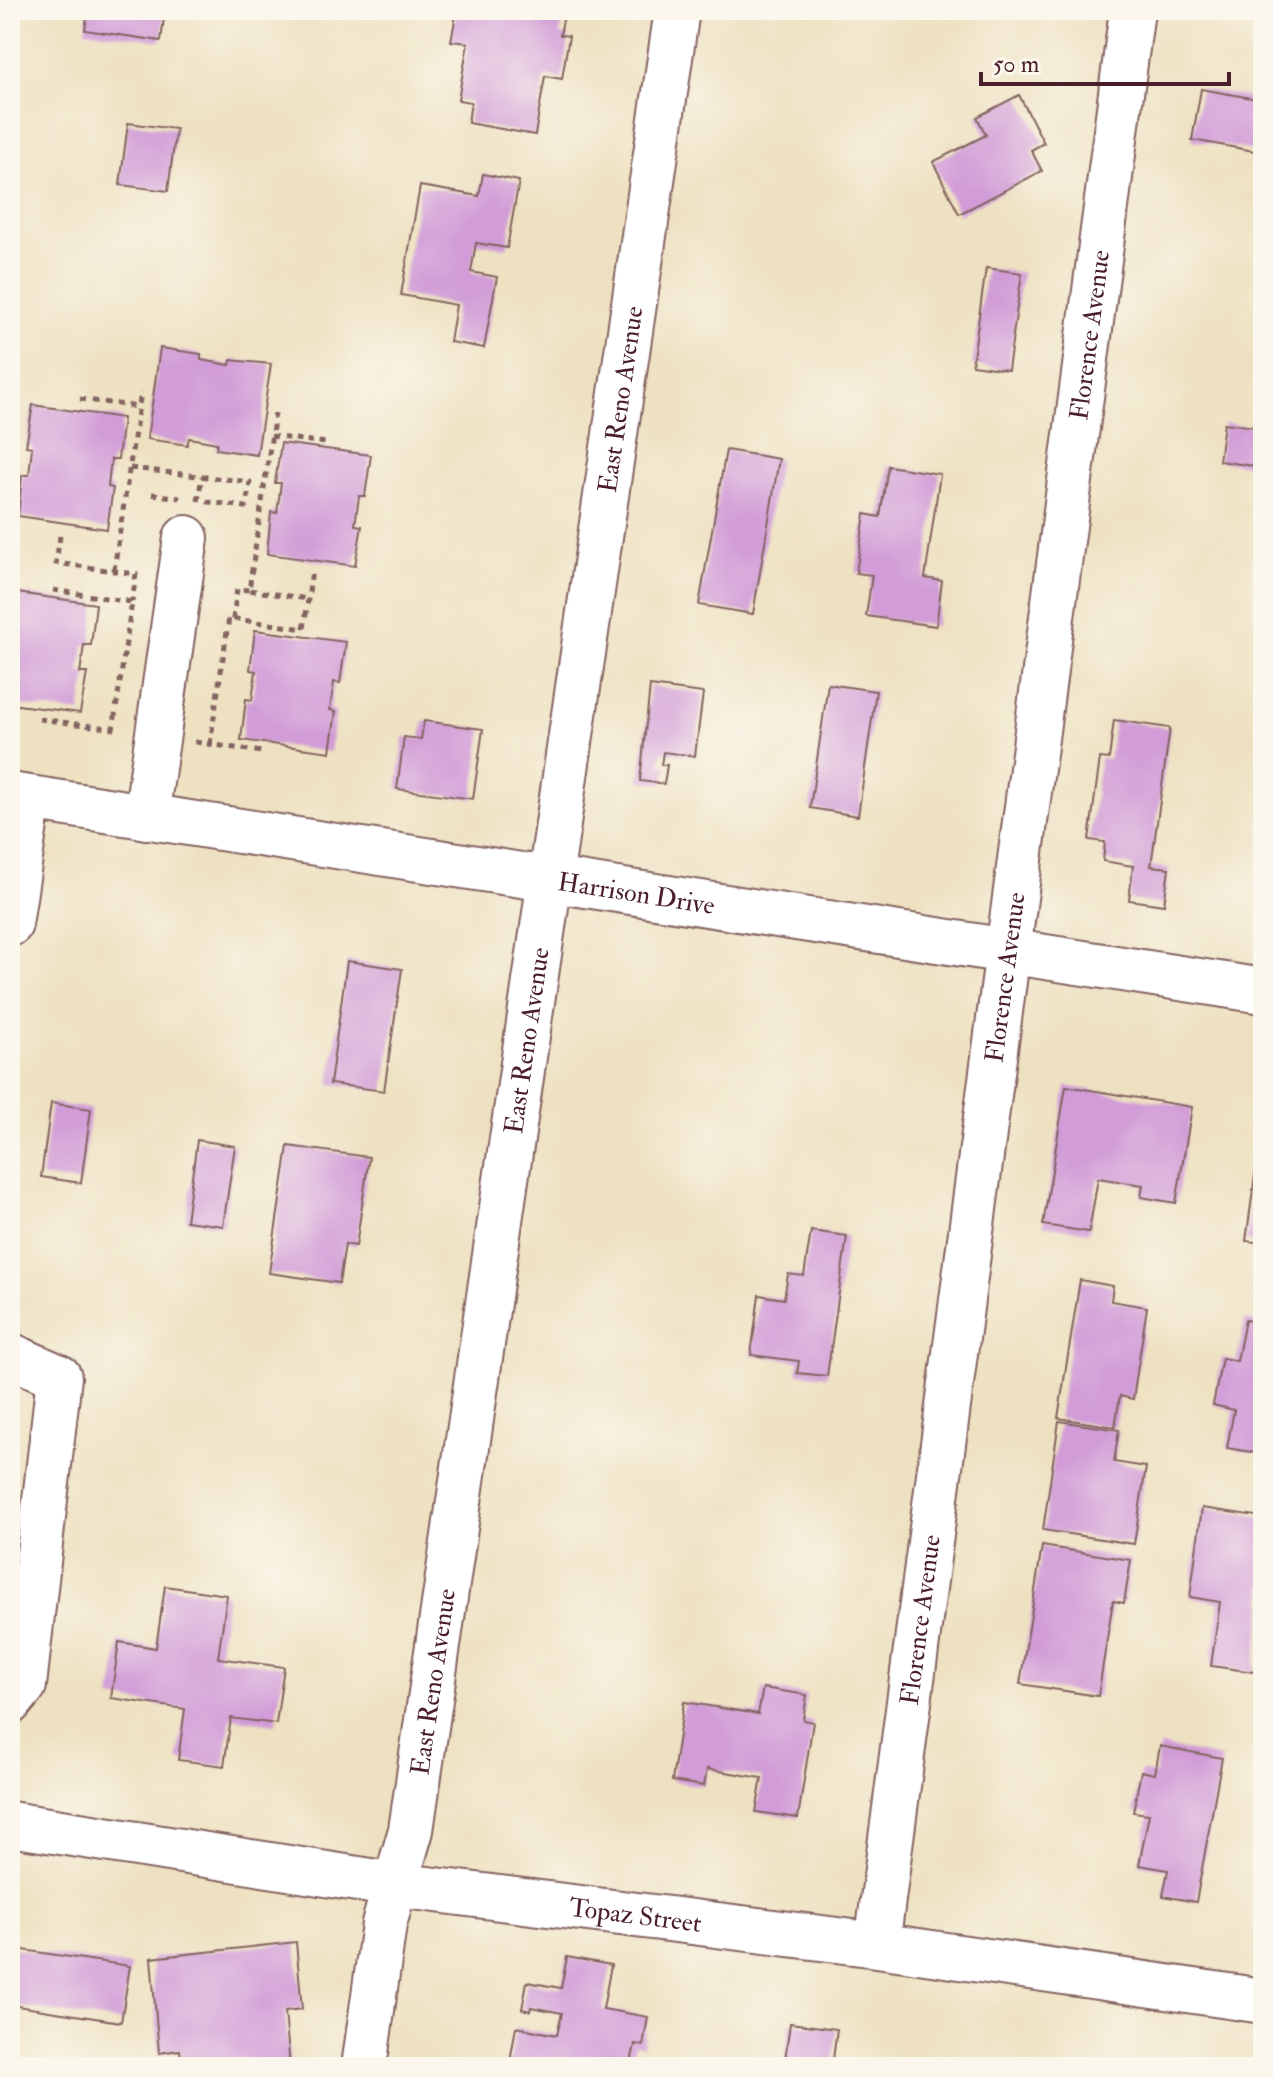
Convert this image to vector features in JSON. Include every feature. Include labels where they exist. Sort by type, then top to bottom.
[{"type":"street","name":"East Reno Avenue","points":[[364,2067],[384,1924],[411,1830],[553,880],[677,10]]},
{"type":"street","name":"Florence Avenue","points":[[877,1945],[1132,10]]},
{"type":"street","points":[[146,817],[192,519]]},
{"type":"street","name":"Harrison Drive","points":[[19,797],[1263,991]]},
{"type":"street","points":[[10,924],[19,797]]},
{"type":"street","points":[[10,1355],[59,1377],[24,1685],[10,1702]]},
{"type":"street","name":"Topaz Street","points":[[10,1824],[396,1885],[877,1945],[1263,2001]]},
{"type":"path","points":[[114,570],[141,392]]},
{"type":"path","points":[[80,399],[139,407]]},
{"type":"path","points":[[249,590],[275,413]]},
{"type":"path","points":[[271,436],[326,443]]},
{"type":"path","points":[[130,468],[250,482],[246,507],[192,519],[152,494]]},
{"type":"path","points":[[192,519],[202,476]]},
{"type":"path","points":[[60,536],[56,563],[136,574],[113,729]]},
{"type":"path","points":[[210,744],[229,618],[304,629],[312,570]]},
{"type":"path","points":[[233,619],[237,589],[308,599]]},
{"type":"path","points":[[53,590],[132,602]]},
{"type":"path","points":[[39,719],[126,731]]},
{"type":"path","points":[[188,749],[188,741],[262,752]]},
{"type":"building","points":[[88,10],[165,10],[161,41],[85,30]]},
{"type":"building","points":[[457,10],[565,10],[560,35],[569,36],[562,79],[545,76],[535,135],[468,123],[471,102],[458,100],[468,43],[451,41]]},
{"type":"building","points":[[1201,89],[1263,100],[1260,152],[1192,140]]},
{"type":"building","points":[[1019,95],[1044,143],[1031,150],[1042,171],[959,214],[933,162],[986,135],[977,117]]},
{"type":"building","points":[[128,123],[176,129],[168,191],[120,185]]},
{"type":"building","points":[[483,174],[519,181],[507,248],[476,243],[471,272],[497,277],[484,348],[450,342],[456,305],[401,295],[420,186],[479,196]]},
{"type":"building","points":[[986,268],[1022,273],[1008,370],[972,365]]},
{"type":"building","points":[[160,348],[201,354],[201,360],[230,365],[231,360],[271,364],[257,455],[216,449],[217,443],[189,438],[187,445],[147,439]]},
{"type":"building","points":[[33,405],[123,418],[118,459],[111,459],[108,487],[113,488],[107,529],[18,516],[22,475],[29,475],[32,447],[26,446]]},
{"type":"building","points":[[1224,423],[1263,428],[1261,467],[1219,461]]},
{"type":"building","points":[[281,443],[371,455],[365,496],[359,496],[355,525],[362,526],[355,566],[267,554],[271,512],[277,513],[281,483],[275,483]]},
{"type":"building","points":[[726,450],[779,459],[753,614],[699,605]]},
{"type":"building","points":[[888,466],[940,474],[925,578],[942,581],[936,626],[866,616],[872,575],[856,573],[865,514],[880,517]]},
{"type":"building","points":[[10,592],[96,604],[91,645],[84,645],[80,673],[87,673],[80,713],[10,704]]},
{"type":"building","points":[[255,630],[346,642],[340,683],[334,682],[330,710],[336,711],[330,752],[241,740],[246,699],[252,700],[256,671],[250,670]]},
{"type":"building","points":[[828,684],[876,691],[858,816],[810,808]]},
{"type":"building","points":[[650,686],[703,693],[695,756],[663,752],[661,765],[667,765],[664,784],[640,781]]},
{"type":"building","points":[[1114,720],[1170,728],[1151,866],[1169,868],[1164,905],[1129,900],[1133,866],[1103,861],[1105,842],[1089,840],[1100,758],[1109,759]]},
{"type":"building","points":[[424,721],[483,729],[473,799],[397,789],[404,737],[421,739]]},
{"type":"building","points":[[347,961],[402,969],[384,1091],[330,1084]]},
{"type":"building","points":[[1066,1086],[1192,1107],[1176,1203],[1141,1197],[1143,1185],[1098,1178],[1089,1232],[1043,1225]]},
{"type":"building","points":[[51,1103],[91,1109],[81,1183],[41,1177]]},
{"type":"building","points":[[1263,1132],[1263,1243],[1246,1241]]},
{"type":"building","points":[[197,1140],[235,1146],[223,1226],[186,1221]]},
{"type":"building","points":[[288,1146],[369,1157],[356,1246],[345,1244],[339,1283],[269,1273]]},
{"type":"building","points":[[811,1231],[847,1236],[827,1376],[797,1373],[799,1361],[751,1355],[759,1295],[784,1299],[788,1274],[804,1276]]},
{"type":"building","points":[[1080,1280],[1113,1286],[1111,1301],[1147,1307],[1133,1399],[1120,1396],[1115,1427],[1058,1418]]},
{"type":"building","points":[[1245,1320],[1263,1323],[1263,1454],[1227,1448],[1234,1410],[1213,1405],[1222,1358],[1237,1361]]},
{"type":"building","points":[[1059,1421],[1119,1430],[1114,1462],[1146,1467],[1134,1544],[1043,1530]]},
{"type":"building","points":[[1202,1508],[1263,1517],[1263,1608],[1254,1672],[1211,1666],[1220,1602],[1190,1597]]},
{"type":"building","points":[[1042,1546],[1131,1560],[1124,1603],[1113,1601],[1098,1696],[1020,1684]]},
{"type":"building","points":[[165,1586],[227,1595],[218,1658],[284,1667],[276,1724],[231,1718],[224,1766],[178,1760],[185,1709],[111,1698],[119,1642],[156,1648]]},
{"type":"building","points":[[763,1688],[807,1695],[803,1720],[813,1722],[798,1818],[756,1812],[762,1778],[707,1769],[704,1786],[672,1781],[684,1702],[758,1714]]},
{"type":"building","points":[[1160,1746],[1222,1758],[1196,1902],[1163,1896],[1168,1870],[1139,1865],[1149,1814],[1133,1812],[1141,1771],[1155,1774]]},
{"type":"building","points":[[296,1942],[302,2009],[285,2011],[290,2067],[182,2067],[180,2050],[159,2053],[151,1958]]},
{"type":"building","points":[[10,1948],[130,1966],[121,2022],[10,2005]]},
{"type":"building","points":[[567,1957],[611,1965],[603,2009],[648,2017],[643,2046],[635,2044],[630,2067],[509,2067],[516,2027],[557,2035],[562,2013],[531,2007],[530,2011],[522,2009],[527,1982],[561,1988]]},
{"type":"building","points":[[790,2023],[837,2029],[832,2067],[784,2067]]}]
